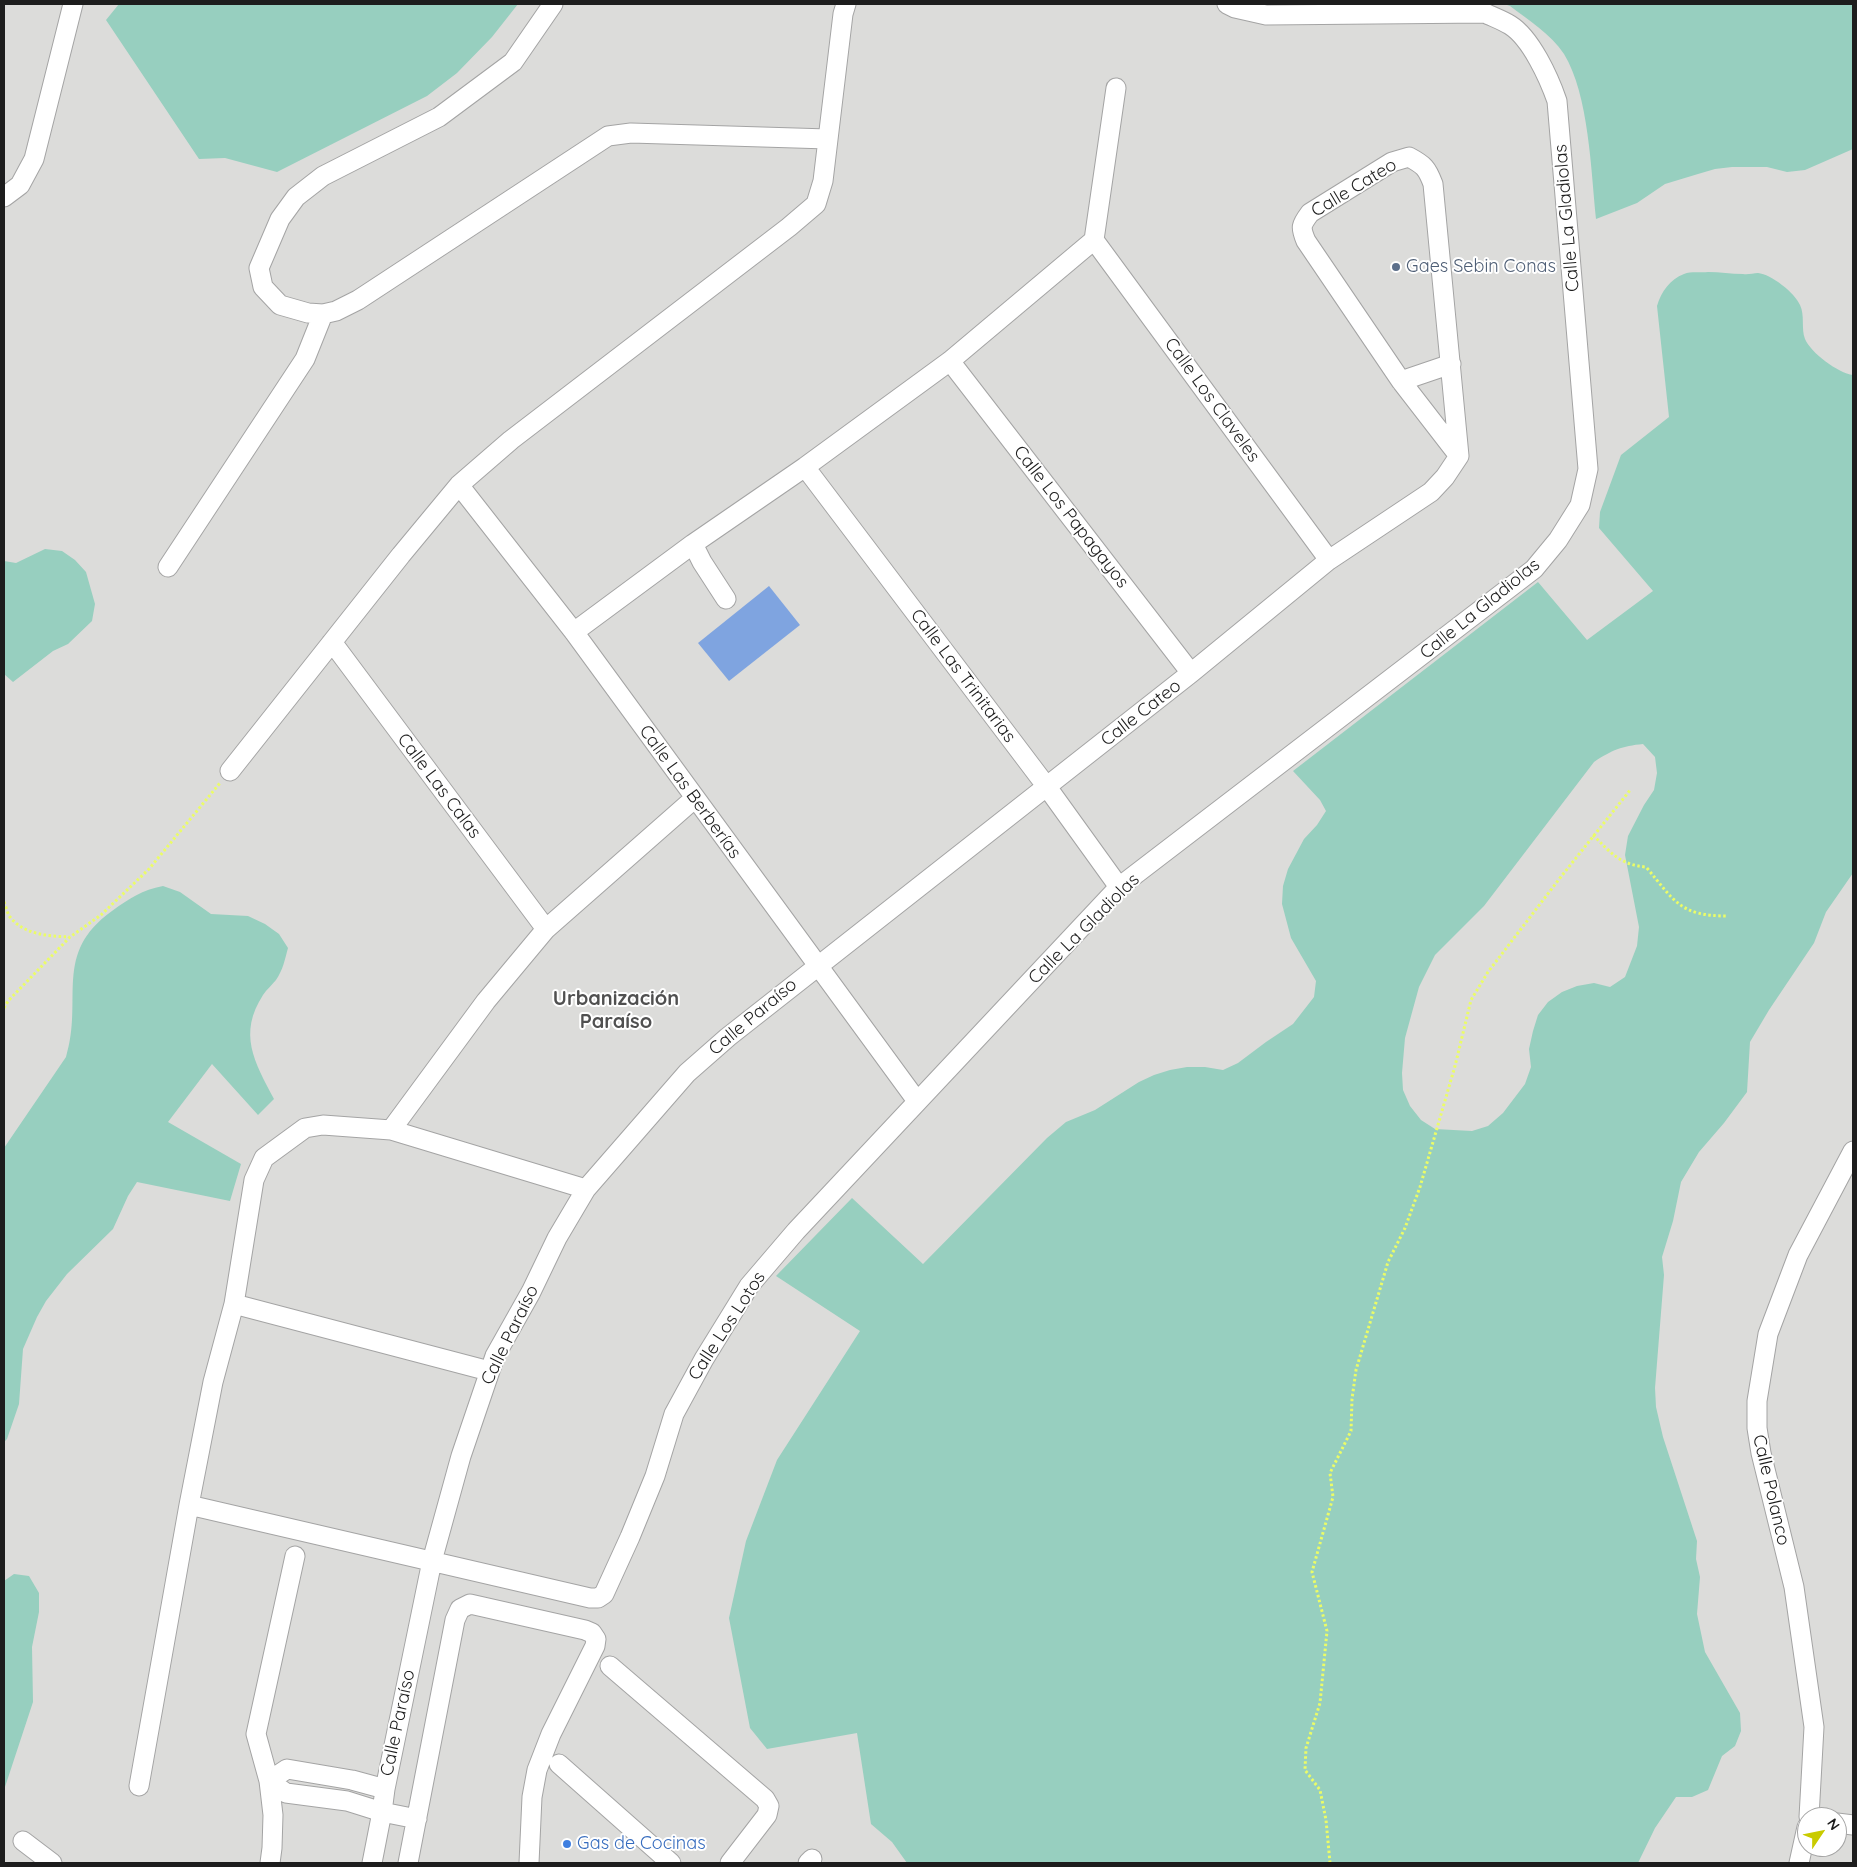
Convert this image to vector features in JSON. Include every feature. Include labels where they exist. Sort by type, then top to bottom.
[{"type":"street","points":[[4,197],[20,185],[34,159],[73,4]]},
{"type":"street","points":[[553,4],[513,62],[439,117],[323,176],[296,197],[280,219],[259,268],[263,287],[280,305],[308,313],[323,314],[336,311],[358,300],[608,136],[631,134],[828,139]]},
{"type":"street","points":[[230,771],[401,555],[459,485],[511,440],[816,204],[824,181],[843,14],[846,4]]},
{"type":"street","name":"Calle La Gladiolas","points":[[918,1101],[1120,887],[1534,569],[1558,540],[1580,504],[1588,469],[1557,101],[1547,74],[1528,44],[1511,26],[1485,13],[1266,14],[1236,8],[1228,4]]},
{"type":"street","points":[[574,632],[693,544],[804,467],[950,361],[1094,240],[1116,88]]},
{"type":"street","name":"Calle Cateo","points":[[817,965],[1191,674],[1329,560],[1430,492],[1445,477],[1459,456],[1433,184],[1423,164],[1409,157],[1392,162],[1310,212],[1302,224],[1302,231],[1306,241],[1401,381],[1459,456]]},
{"type":"street","name":"Calle Los Claveles","points":[[1094,240],[1329,560]]},
{"type":"street","points":[[168,567],[304,359],[323,314]]},
{"type":"street","name":"Calle Los Papagayos","points":[[950,361],[1191,674]]},
{"type":"street","points":[[1401,381],[1450,364]]},
{"type":"street","name":"Calle Las Trinitarias","points":[[804,467],[1047,787],[1120,887]]},
{"type":"street","name":"Calle Las Berberías","points":[[459,485],[574,632],[918,1101]]},
{"type":"street","points":[[693,544],[702,562],[726,599]]},
{"type":"street","name":"Calle Las Calas","points":[[332,642],[546,929]]},
{"type":"street","points":[[391,1130],[486,1001],[546,929],[695,798]]},
{"type":"street","name":"Calle Paraíso","points":[[372,1863],[382,1812],[384,1789],[432,1561],[489,1371],[557,1238],[586,1189],[688,1073],[728,1037],[817,965]]},
{"type":"street","name":"Calle Los Lotos","points":[[432,1561],[590,1598],[598,1598],[604,1594],[630,1537],[651,1484],[674,1414],[704,1359],[750,1286],[796,1231],[918,1101]]},
{"type":"street","points":[[140,1786],[189,1505],[213,1382],[234,1304],[254,1180],[264,1158],[305,1128],[324,1124],[391,1130],[586,1189]]},
{"type":"street","name":"Calle Polanco","points":[[1810,1807],[1814,1727],[1794,1587],[1761,1453],[1757,1428],[1757,1401],[1768,1334],[1781,1299],[1798,1255],[1853,1151]]},
{"type":"street","points":[[234,1304],[489,1371]]},
{"type":"street","points":[[189,1505],[432,1561]]},
{"type":"street","points":[[270,1863],[273,1815],[269,1781],[256,1734],[296,1556]]},
{"type":"street","points":[[408,1863],[455,1620],[460,1610],[470,1604],[592,1633],[596,1639],[595,1646],[551,1734],[537,1770],[532,1797],[529,1863]]},
{"type":"street","points":[[610,1666],[765,1799],[769,1806],[767,1815],[730,1863]]},
{"type":"street","points":[[559,1764],[671,1863]]},
{"type":"street","points":[[269,1781],[287,1769],[352,1780],[384,1789]]},
{"type":"street","points":[[297,1794],[300,1771]]},
{"type":"street","points":[[269,1781],[286,1793],[347,1801],[382,1812],[417,1819]]},
{"type":"street","points":[[23,1842],[52,1863]]},
{"type":"path","points":[[4,1008],[8,1001],[70,937],[101,915],[149,869],[230,771]]},
{"type":"path","points":[[1330,1863],[1326,1820],[1320,1790],[1305,1770],[1306,1748],[1320,1703],[1327,1631],[1312,1572],[1333,1497],[1330,1473],[1351,1431],[1352,1399],[1356,1370],[1388,1262],[1405,1228],[1420,1187],[1455,1066],[1471,1000],[1488,972],[1593,835],[1631,789]]},
{"type":"path","points":[[1593,835],[1617,858],[1633,866],[1646,867],[1671,898],[1689,911],[1709,916],[1728,916]]},
{"type":"path","points":[[4,902],[10,917],[26,929],[44,935],[70,937]]},
{"type":"shaded area","points":[[4,4],[1853,4],[1853,1863],[4,1863]]},
{"type":"shaded area","points":[[119,4],[518,4],[492,37],[457,73],[427,96],[277,172],[225,158],[199,159],[106,20]]},
{"type":"shaded area","points":[[1504,4],[1853,4],[1853,149],[1805,170],[1787,172],[1767,167],[1715,169],[1665,184],[1637,203],[1596,219],[1588,134],[1579,90],[1572,71],[1564,54],[1553,40],[1510,6]]},
{"type":"shaded area","points":[[1690,273],[1758,273],[1776,280],[1793,295],[1800,305],[1804,335],[1808,344],[1819,356],[1833,366],[1853,375],[1853,873],[1826,912],[1814,943],[1750,1042],[1747,1092],[1699,1152],[1681,1182],[1673,1221],[1662,1257],[1664,1275],[1655,1388],[1656,1407],[1663,1437],[1697,1541],[1696,1559],[1700,1577],[1697,1614],[1705,1652],[1740,1713],[1741,1731],[1735,1746],[1722,1756],[1708,1790],[1692,1797],[1676,1797],[1655,1828],[1638,1863],[907,1863],[892,1842],[871,1824],[857,1733],[767,1749],[750,1728],[729,1618],[746,1541],[777,1460],[860,1331],[776,1276],[852,1198],[923,1264],[1047,1138],[1066,1122],[1095,1110],[1139,1082],[1154,1075],[1187,1067],[1223,1070],[1238,1063],[1293,1024],[1314,997],[1316,981],[1291,938],[1282,904],[1283,886],[1288,869],[1304,839],[1317,825],[1326,811],[1320,800],[1293,771],[1538,582],[1587,640],[1653,591],[1599,528],[1600,512],[1621,455],[1669,417],[1657,306],[1659,301],[1667,287],[1679,276]],"holes":[[[1643,744],[1655,757],[1657,773],[1654,790],[1628,836],[1625,855],[1639,927],[1637,946],[1625,977],[1610,987],[1594,983],[1577,986],[1562,992],[1548,1002],[1538,1015],[1533,1031],[1529,1049],[1531,1067],[1525,1084],[1503,1113],[1488,1126],[1472,1131],[1435,1129],[1421,1120],[1410,1106],[1403,1090],[1402,1073],[1405,1038],[1419,987],[1435,955],[1484,906],[1594,762],[1617,749]]]},
{"type":"shaded area","points":[[45,549],[62,551],[75,560],[86,572],[95,604],[92,621],[68,644],[53,651],[13,682],[4,674],[4,561],[16,563]]},
{"type":"shaded area","points":[[769,586],[800,625],[729,681],[698,643]]},
{"type":"shaded area","points":[[163,886],[180,892],[211,914],[248,916],[265,924],[279,934],[288,948],[284,964],[276,980],[263,995],[255,1009],[251,1022],[250,1035],[255,1060],[274,1099],[258,1115],[212,1064],[168,1122],[241,1164],[230,1201],[137,1182],[128,1196],[113,1229],[67,1274],[46,1301],[37,1317],[23,1349],[19,1404],[7,1439],[4,1442],[4,1148],[66,1057],[71,1036],[73,978],[82,944],[94,927],[118,906],[142,892]]},
{"type":"shaded area","points":[[14,1574],[29,1576],[39,1593],[39,1612],[32,1647],[33,1702],[4,1790],[4,1581]]},
{"type":"place","name":"Gaes Sebin Conas","points":[[1396,267]]},
{"type":"place","name":"Gas de Cocinas","points":[[567,1844]]},
{"type":"district","name":"Urbanización Paraíso","points":[[616,1010]]}]
